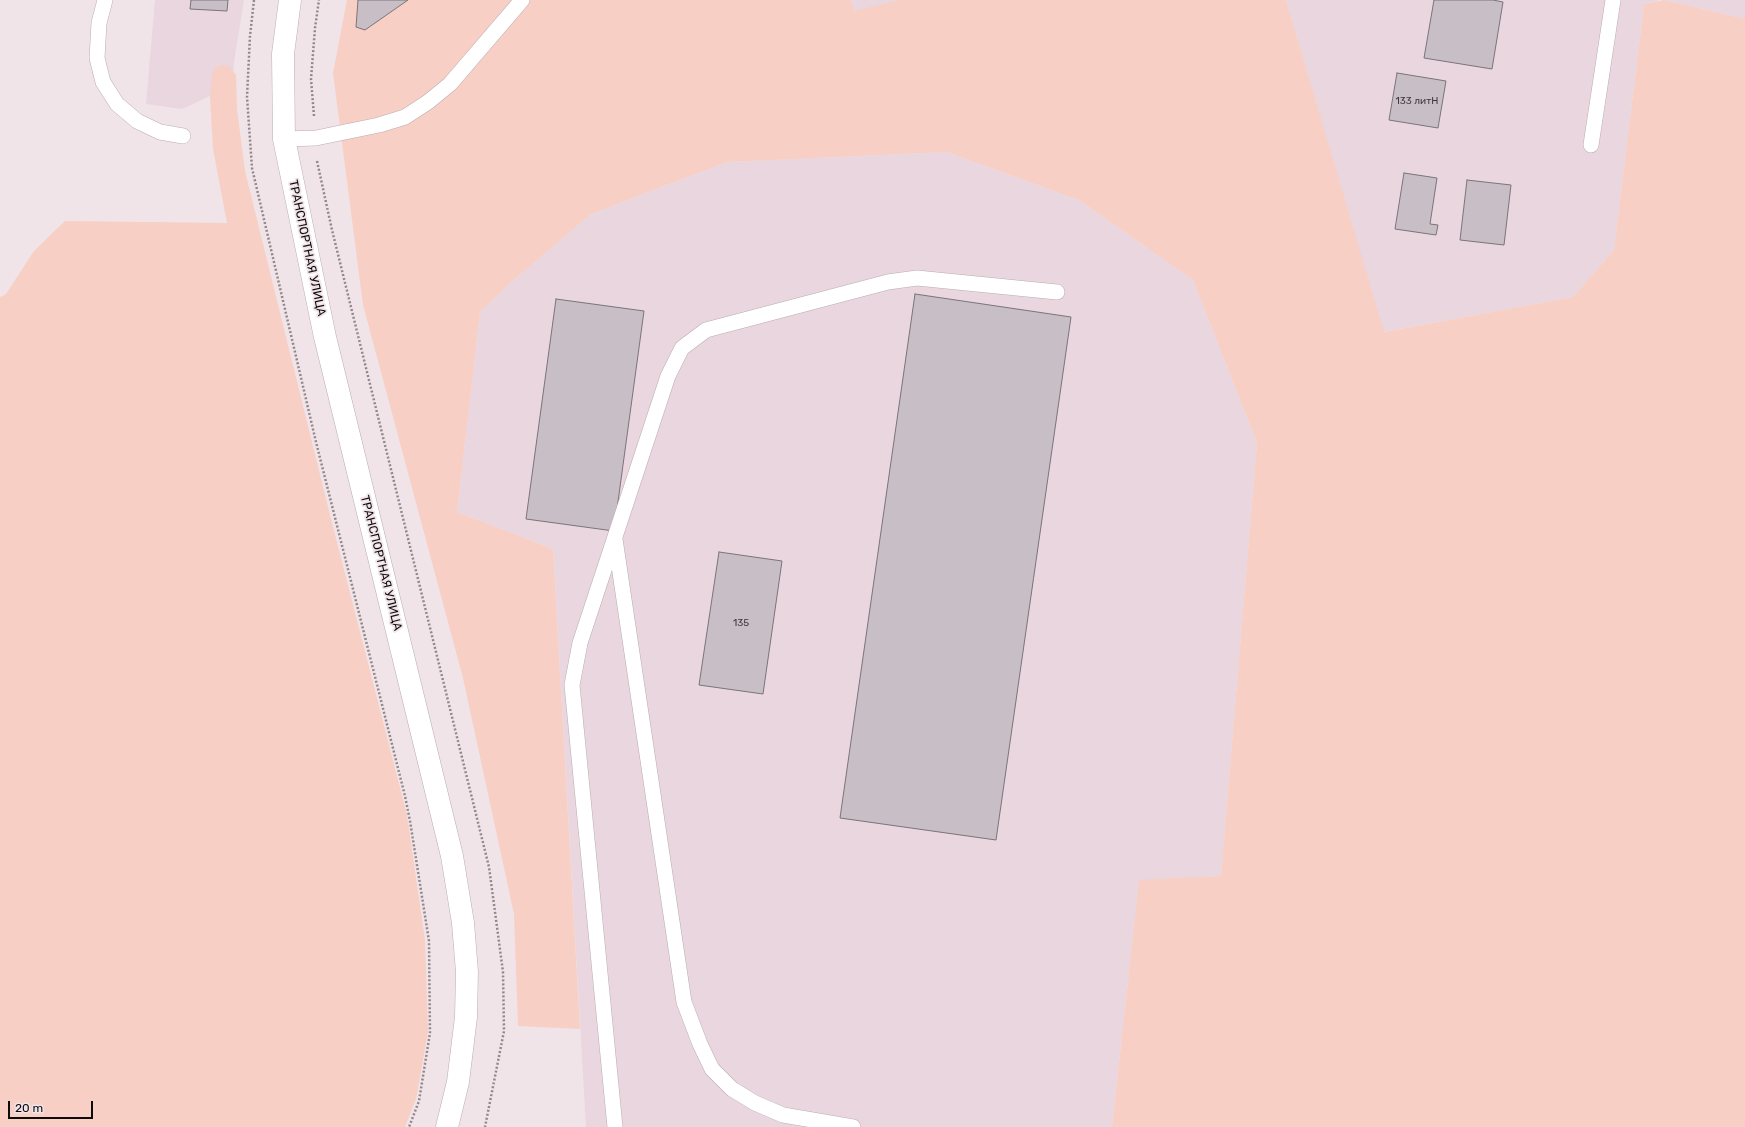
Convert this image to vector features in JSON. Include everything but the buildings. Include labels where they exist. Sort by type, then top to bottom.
[{"type":"main road","name":"ТРАНСПОРТНАЯ УЛИЦА","points":[[290,0],[284,54],[284,139],[325,337],[452,856],[463,923],[467,972],[466,1016],[458,1082],[447,1127]]},
{"type":"lane","points":[[105,0],[100,23],[97,58],[103,82],[117,104],[137,120],[160,132],[183,136]]},
{"type":"lane","points":[[284,139],[316,138],[404,117],[428,102],[450,84],[522,0]]},
{"type":"lane","points":[[1591,145],[1613,0]]},
{"type":"lane","points":[[615,1127],[572,685],[580,643],[668,376],[682,348],[706,330],[888,282],[917,278],[1057,292]]},
{"type":"lane","points":[[615,536],[684,1002],[700,1044],[712,1069],[732,1090],[783,1115],[853,1127]]},
{"type":"path","points":[[254,0],[250,36],[247,97],[252,168],[316,442],[405,796],[429,941],[430,1033],[419,1101],[409,1127]]},
{"type":"path","points":[[319,0],[311,79],[317,160],[332,230],[488,867],[503,972],[504,1031],[485,1127]]},
{"type":"shaded area","points":[[155,0],[244,0],[234,62],[230,102],[210,96],[182,109],[146,104]]},
{"type":"shaded area","points":[[347,0],[851,0],[854,11],[899,0],[1286,0],[1384,332],[1573,297],[1614,250],[1644,4],[1664,0],[1745,19],[1745,1127],[1112,1127],[1139,880],[1221,876],[1257,443],[1193,280],[1079,200],[947,152],[727,162],[591,214],[508,285],[480,312],[457,512],[553,549],[580,1029],[518,1026],[514,914],[463,678],[363,305],[333,73]]},
{"type":"shaded area","points":[[851,0],[899,0],[854,12]]},
{"type":"shaded area","points":[[1286,0],[1660,0],[1644,4],[1614,250],[1573,297],[1383,332]]},
{"type":"shaded area","points":[[1664,0],[1745,0],[1745,19]]},
{"type":"shaded area","points":[[221,65],[229,66],[236,75],[237,109],[245,171],[330,515],[407,815],[425,940],[428,1032],[416,1099],[405,1127],[0,1127],[0,297],[6,294],[34,251],[65,221],[227,223],[213,149],[210,96],[213,69]]},
{"type":"shaded area","points":[[947,152],[1079,200],[1193,280],[1257,443],[1221,876],[1139,881],[1112,1127],[586,1127],[553,549],[457,512],[480,312],[508,285],[591,214],[727,162]]}]
